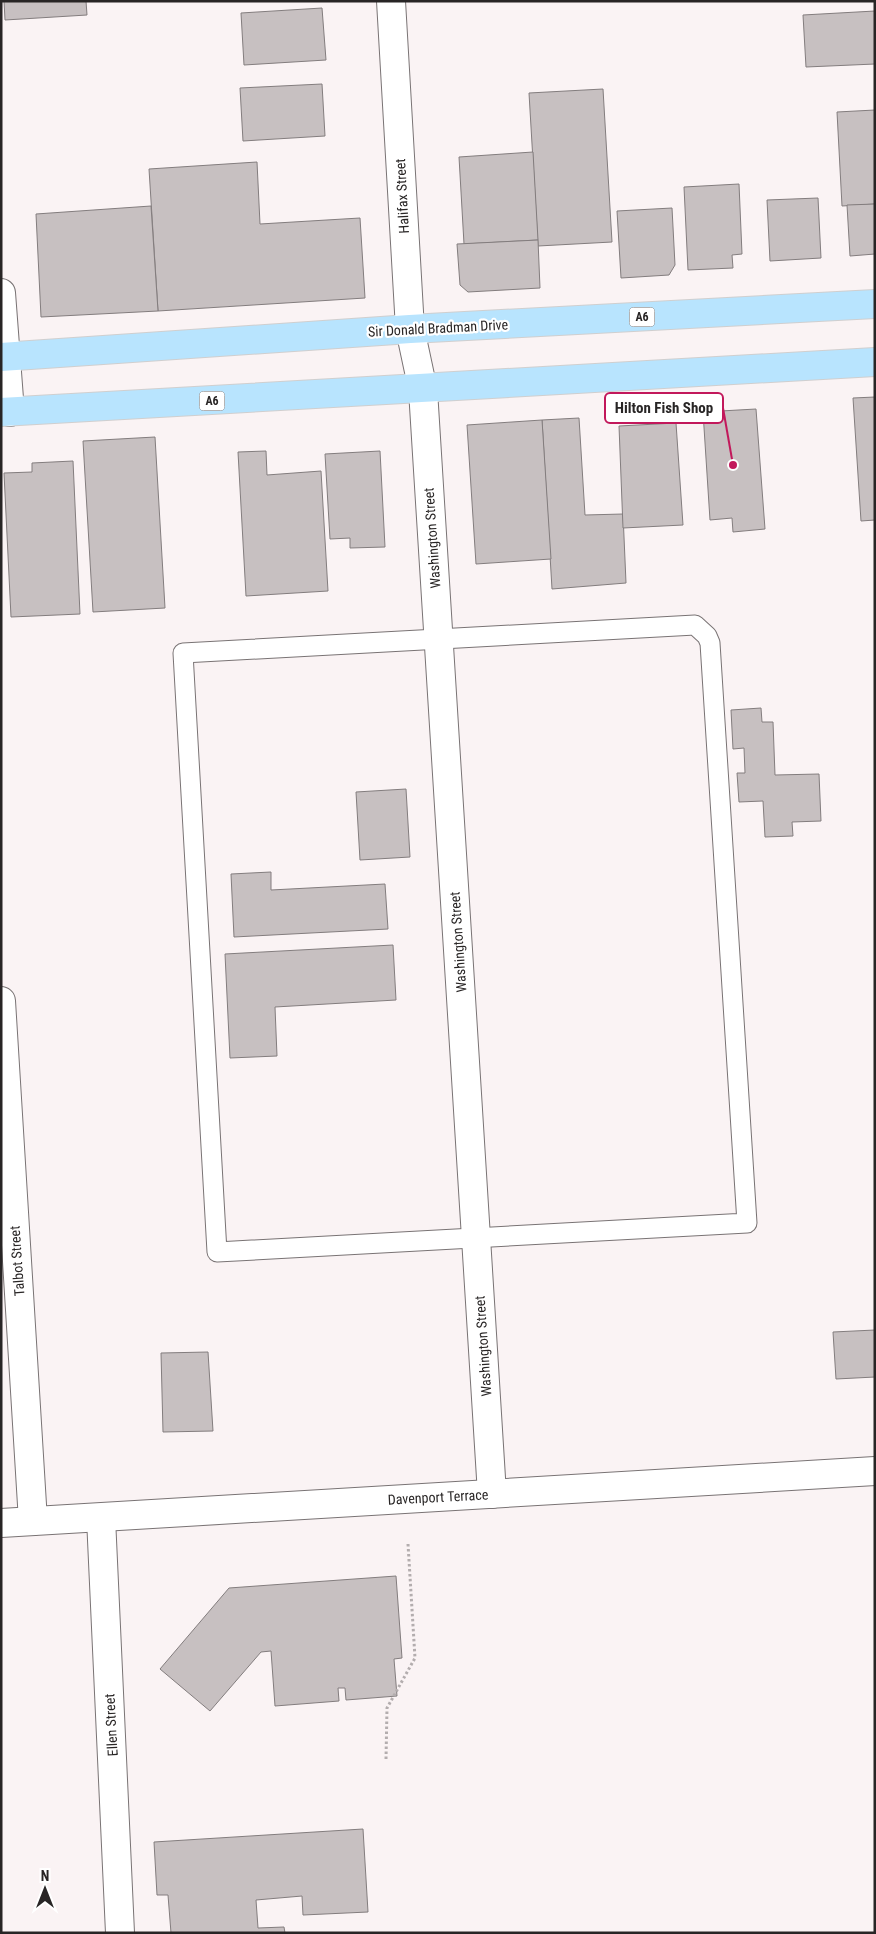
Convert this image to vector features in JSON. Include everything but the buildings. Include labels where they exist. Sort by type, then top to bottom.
[{"type":"main road","name":"Sir Donald Bradman Drive","points":[[3,357],[410,329],[875,304]]},
{"type":"main road","name":"A6","points":[[6,412],[423,390],[875,362]]},
{"type":"street","name":"Halifax Street","points":[[391,1],[410,329],[423,390]]},
{"type":"street","points":[[1,294],[6,412]]},
{"type":"street","name":"Washington Street","points":[[423,390],[492,1494]]},
{"type":"street","name":"Talbot Street","points":[[1,1001],[33,1521]]},
{"type":"street","name":"Davenport Terrace","points":[[1,1523],[875,1471]]},
{"type":"street","name":"Ellen Street","points":[[101,1518],[120,1933]]},
{"type":"lane","points":[[695,625],[707,636],[710,643],[747,1223],[476,1240],[217,1252],[184,653],[438,638],[695,625]]},
{"type":"path","points":[[386,1759],[387,1708],[415,1658],[408,1544]]},
{"type":"place","name":"Hilton Fish Shop","points":[[733,465]]}]
